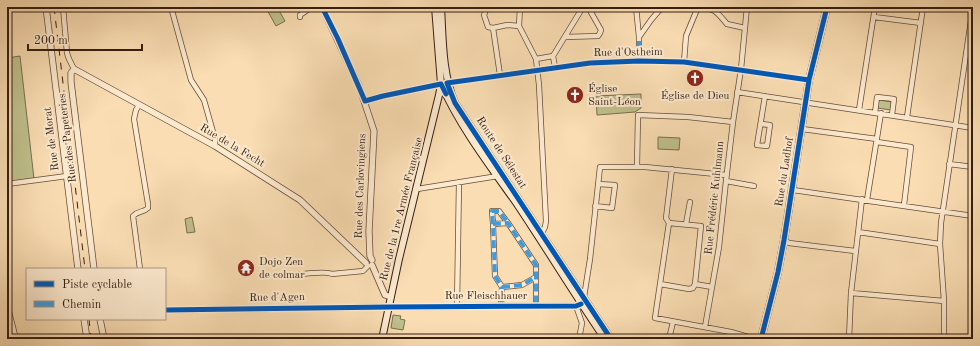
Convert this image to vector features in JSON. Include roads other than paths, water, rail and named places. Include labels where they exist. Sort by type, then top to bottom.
[{"type":"main road","points":[[435,7],[444,83]]},
{"type":"main road","points":[[441,7],[444,83]]},
{"type":"main road","name":"Rue du Ladhof","points":[[761,339],[778,272],[793,190],[809,80],[827,7]]},
{"type":"main road","name":"Rue de la 1re Armée Française","points":[[382,339],[438,100],[444,83]]},
{"type":"main road","name":"Route de Sélestat","points":[[444,83],[448,101],[498,176],[584,297],[611,339]]},
{"type":"main road","name":"Route de Sélestat","points":[[444,83],[455,103],[538,227],[540,235],[579,305],[605,339]]},
{"type":"main road","points":[[438,100],[448,101]]},
{"type":"main road","points":[[579,305],[584,297]]},
{"type":"street","name":"Rue de Morat","points":[[46,7],[78,268]]},
{"type":"street","name":"Rue des Papeteries","points":[[64,7],[67,53],[74,69],[71,73],[71,82],[94,268]]},
{"type":"street","points":[[171,7],[191,80],[204,100],[215,139],[215,146]]},
{"type":"street","points":[[300,17],[300,15],[312,7]]},
{"type":"street","name":"Rue des Carlovingiens","points":[[322,7],[338,39],[365,101],[374,131],[369,263]]},
{"type":"street","points":[[487,7],[484,15],[488,27],[493,28],[507,25],[519,26]]},
{"type":"street","points":[[520,7],[519,26],[536,59],[537,70],[543,142],[546,221],[545,227],[540,235]]},
{"type":"street","points":[[555,67],[553,56],[583,7]]},
{"type":"street","points":[[565,37],[598,36],[601,30],[588,7]]},
{"type":"street","points":[[636,7],[639,37],[639,61]]},
{"type":"street","points":[[639,37],[662,7]]},
{"type":"street","points":[[684,62],[686,36],[698,7],[710,8],[716,11],[727,24],[745,28]]},
{"type":"street","name":"Rue Frédéric Kuhlmann","points":[[705,327],[719,247],[726,175],[741,69],[747,7]]},
{"type":"street","points":[[859,110],[875,7]]},
{"type":"street","points":[[907,117],[922,7]]},
{"type":"street","points":[[944,339],[944,301],[940,244],[942,211],[973,7]]},
{"type":"street","points":[[874,16],[921,23]]},
{"type":"street","points":[[493,28],[500,75]]},
{"type":"street","points":[[536,59],[553,56]]},
{"type":"street","name":"Rue d'Ostheim","points":[[444,83],[590,63],[639,61],[684,62],[809,80]]},
{"type":"street","name":"Rue de la Fecht","points":[[74,69],[215,146],[300,200],[369,263],[385,295],[391,297]]},
{"type":"street","points":[[365,101],[444,83]]},
{"type":"street","points":[[737,92],[973,128]]},
{"type":"street","points":[[761,124],[770,125],[767,146],[757,145],[765,96]]},
{"type":"street","points":[[875,112],[877,97],[894,99],[892,115]]},
{"type":"street","points":[[139,105],[134,119],[148,204],[148,208],[133,216],[140,268]]},
{"type":"street","points":[[637,166],[638,114],[688,117],[733,122]]},
{"type":"street","points":[[849,339],[855,251],[881,114]]},
{"type":"street","points":[[802,129],[877,140],[911,147],[904,205]]},
{"type":"street","points":[[950,164],[973,167]]},
{"type":"street","points":[[584,297],[590,259],[600,167],[637,166],[726,175]]},
{"type":"street","points":[[672,169],[666,218],[669,222],[655,318],[731,332],[755,339]]},
{"type":"street","points":[[7,184],[67,176]]},
{"type":"street","points":[[417,189],[498,176]]},
{"type":"street","points":[[726,181],[754,186]]},
{"type":"street","points":[[457,306],[459,182]]},
{"type":"street","points":[[595,206],[612,208],[615,185],[598,184]]},
{"type":"street","points":[[793,190],[973,216]]},
{"type":"street","points":[[686,224],[690,202]]},
{"type":"street","points":[[501,306],[502,287],[495,276],[492,211],[499,211],[536,265],[536,306]]},
{"type":"street","points":[[538,227],[546,221]]},
{"type":"street","points":[[660,284],[689,289],[693,288],[696,284],[701,226],[669,222]]},
{"type":"street","points":[[493,224],[508,223]]},
{"type":"street","points":[[858,232],[940,244]]},
{"type":"street","points":[[784,240],[789,243],[855,251]]},
{"type":"street","points":[[287,276],[329,272],[332,274],[363,270],[369,263]]},
{"type":"street","points":[[502,287],[522,285],[536,277]]},
{"type":"street","points":[[696,284],[712,287]]},
{"type":"street","points":[[851,293],[944,301]]},
{"type":"street","points":[[7,304],[16,339]]},
{"type":"street","points":[[579,305],[582,323],[579,339]]},
{"type":"street","name":"Rue Fleischhauer","points":[[390,307],[579,305]]},
{"type":"street","name":"Rue d'Agen","points":[[166,310],[390,307]]},
{"type":"street","points":[[84,320],[87,339]]},
{"type":"street","points":[[100,320],[104,339]]},
{"type":"street","points":[[669,339],[673,322]]},
{"type":"railway","points":[[54,7],[85,268]]},
{"type":"railway","points":[[89,320],[91,339]]},
{"type":"place","name":"Église de Dieu","points":[[695,78]]},
{"type":"place","name":"Église Saint-Léon","points":[[575,95]]},
{"type":"place","name":"Dojo Zen de colmar","points":[[246,268]]}]
